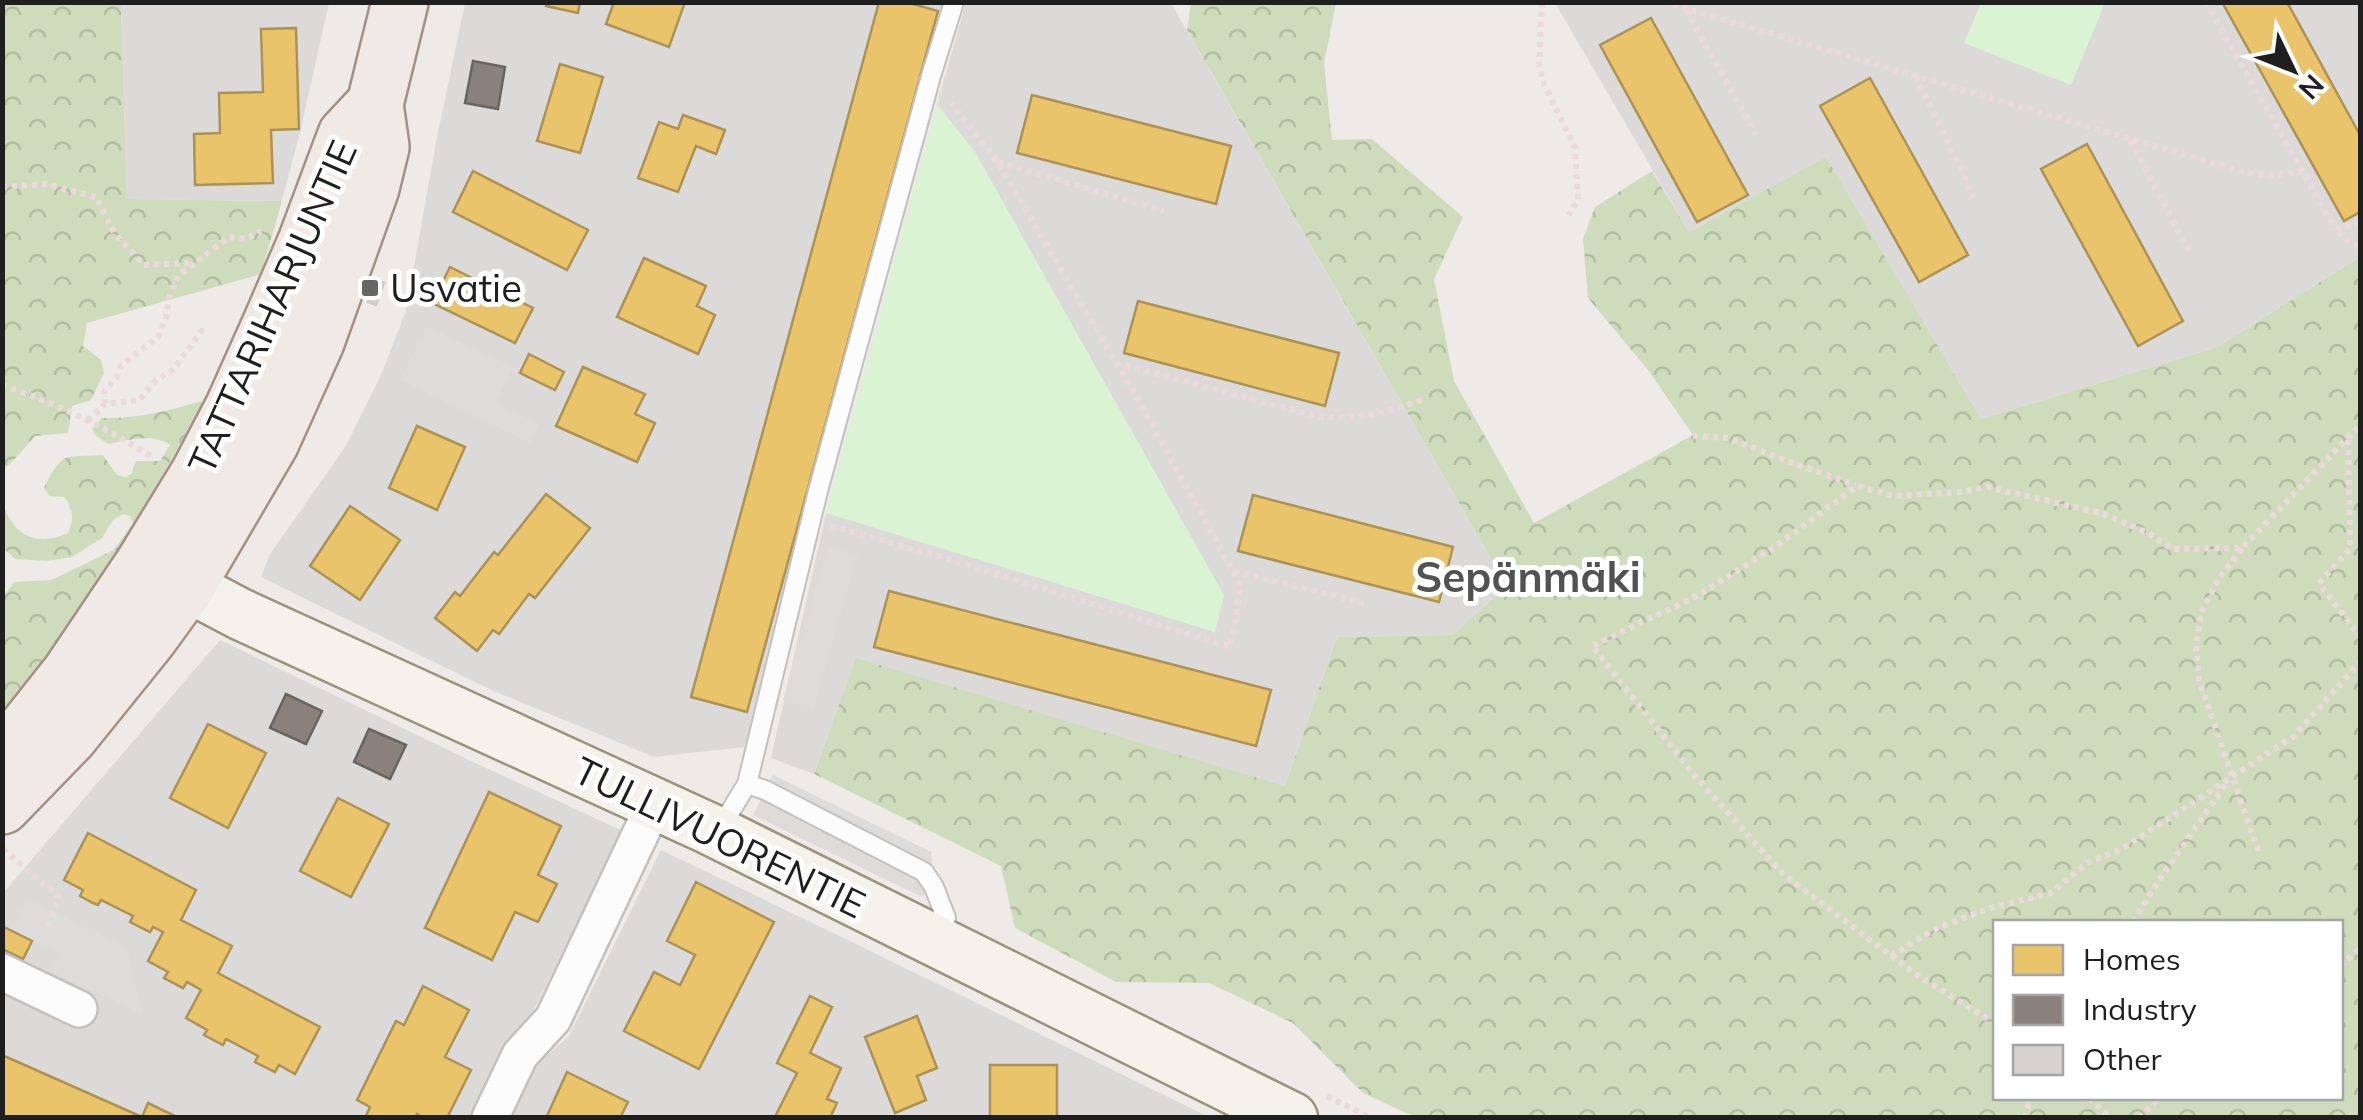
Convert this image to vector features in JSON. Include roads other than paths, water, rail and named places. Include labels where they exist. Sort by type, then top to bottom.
[{"type":"main road","name":"TATTARIHARJUNTIE","points":[[2,759],[70,673],[241,497],[271,442],[344,268],[382,147],[375,104],[400,2]]},
{"type":"main road","name":"TATTARIHARJUNTIE","points":[[2,806],[70,736],[149,638],[165,575]]},
{"type":"main road","name":"TULLIVUORENTIE","points":[[165,575],[258,622],[710,829],[1292,1118]]},
{"type":"street","points":[[490,1118],[520,1055],[554,1019],[655,804]]},
{"type":"street","points":[[2,972],[79,1009]]},
{"type":"lane","points":[[710,829],[728,815],[747,784],[811,520],[954,2]]},
{"type":"lane","points":[[747,784],[924,872],[946,918],[938,942]]},
{"type":"place","name":"Usvatie","points":[[370,288]]},
{"type":"district","name":"Sepänmäki","points":[[1528,576]]}]
